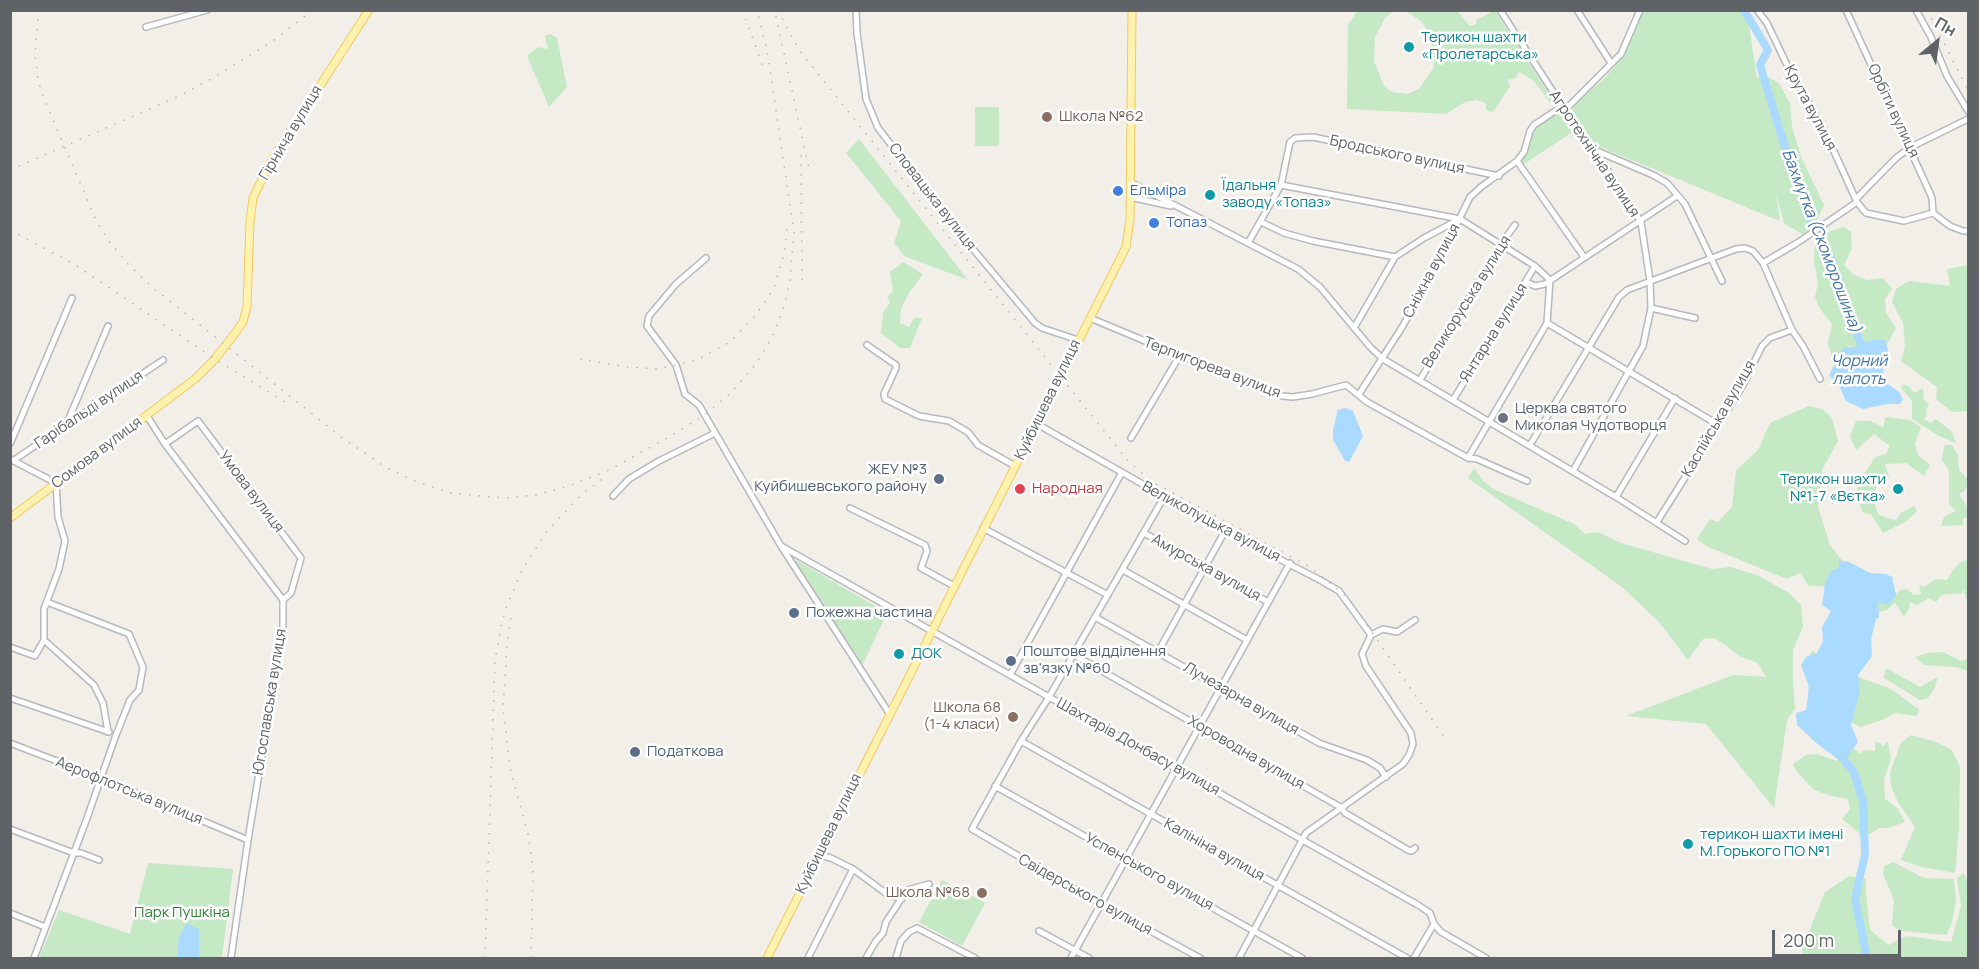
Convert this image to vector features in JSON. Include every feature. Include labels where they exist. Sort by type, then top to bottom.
[{"type":"main road","name":"Гірнича вулиця","points":[[183,388],[210,365],[243,322],[247,306],[253,198],[270,164],[369,10]]},
{"type":"main road","name":"Куйбишева вулиця","points":[[767,958],[1126,247],[1130,219],[1132,10]]},
{"type":"main road","name":"Сомова вулиця","points":[[10,518],[183,388]]},
{"type":"street","points":[[146,27],[207,10]]},
{"type":"street","name":"Словацька вулиця","points":[[856,10],[856,33],[866,99],[878,128],[968,243],[1035,323],[1042,328],[1078,340]]},
{"type":"street","name":"Агротехнічна вулиця","points":[[1500,10],[1563,108],[1595,151],[1641,222],[1650,281],[1651,308],[1643,346],[1573,471]]},
{"type":"street","points":[[1577,10],[1611,63]]},
{"type":"street","points":[[1584,257],[1517,161],[1524,152],[1534,125],[1558,109],[1569,106],[1621,54],[1640,10]]},
{"type":"street","name":"Крута вулиця","points":[[1757,10],[1767,23],[1788,68],[1822,124],[1861,208],[1866,213],[1900,221],[1933,213]]},
{"type":"street","name":"Орбіти вулиця","points":[[1846,10],[1911,147],[1932,198],[1933,213]]},
{"type":"street","points":[[1916,10],[1931,37],[1947,76],[1968,111]]},
{"type":"street","points":[[1763,265],[1857,200],[1896,158],[1911,147],[1968,119]]},
{"type":"street","name":"Бродського вулиця","points":[[1281,184],[1290,142],[1295,138],[1313,136],[1499,176]]},
{"type":"street","points":[[1595,151],[1667,183],[1685,204],[1722,281]]},
{"type":"street","name":"Сніжна вулиця","points":[[1359,394],[1383,359],[1438,263],[1470,197],[1517,161]]},
{"type":"street","points":[[1130,182],[1298,269],[1320,287],[1383,359],[1616,497],[1685,542]]},
{"type":"street","points":[[1248,243],[1281,184],[1460,219],[1535,266],[1550,280]]},
{"type":"street","points":[[1526,282],[1540,286],[1641,222],[1677,196]]},
{"type":"street","points":[[1130,197],[1178,208]]},
{"type":"street","points":[[1933,213],[1950,226],[1968,231]]},
{"type":"street","points":[[1354,327],[1395,257],[1424,237],[1460,219]]},
{"type":"street","points":[[1261,222],[1284,233],[1313,241],[1395,257]]},
{"type":"street","name":"Великоруська вулиця","points":[[1420,380],[1501,244],[1515,225]]},
{"type":"street","points":[[1530,445],[1619,297],[1650,281],[1740,248],[1753,251],[1763,265],[1792,330],[1820,379]]},
{"type":"street","points":[[706,258],[676,284],[649,316],[647,326],[676,365],[685,394],[699,405],[781,546],[889,713]]},
{"type":"street","name":"Янтарна вулиця","points":[[1453,400],[1535,266]]},
{"type":"street","points":[[1468,458],[1547,323],[1550,280]]},
{"type":"street","points":[[10,444],[72,298]]},
{"type":"street","points":[[1651,308],[1695,318]]},
{"type":"street","name":"Терпигорева вулиця","points":[[1090,318],[1282,396],[1312,394],[1343,384],[1349,386],[1367,402],[1468,458],[1477,459],[1527,481]]},
{"type":"street","points":[[1547,323],[1718,424]]},
{"type":"street","points":[[66,424],[108,326]]},
{"type":"street","name":"Каспійська вулиця","points":[[1657,522],[1743,385],[1762,346],[1770,338],[1792,330]]},
{"type":"street","points":[[867,345],[896,364],[884,394],[885,399],[919,416],[949,421],[968,432],[978,445],[1015,466]]},
{"type":"street","points":[[1131,438],[1180,355]]},
{"type":"street","name":"Гарібальді вулиця","points":[[12,459],[163,360]]},
{"type":"street","points":[[1616,497],[1675,398]]},
{"type":"street","points":[[147,416],[165,444],[283,600]]},
{"type":"street","name":"Умова вулиця","points":[[165,444],[198,421],[301,558],[291,593],[283,600]]},
{"type":"street","name":"Великолуцька вулиця","points":[[1037,424],[1121,474],[1225,531],[1290,563],[1338,591],[1371,635]]},
{"type":"street","points":[[613,496],[629,479],[715,433]]},
{"type":"street","points":[[10,647],[35,656],[44,640],[44,609],[65,541],[58,517],[56,483],[12,459]]},
{"type":"street","points":[[1010,675],[1121,474]]},
{"type":"street","points":[[995,786],[1074,655],[1164,497]]},
{"type":"street","points":[[850,508],[925,545],[927,549],[921,568],[954,586]]},
{"type":"street","points":[[983,528],[1108,595]]},
{"type":"street","points":[[1158,652],[1225,531]]},
{"type":"street","name":"Амурська вулиця","points":[[1144,533],[1268,602]]},
{"type":"street","name":"Шахтарів Донбасу вулиця","points":[[781,546],[1424,909],[1430,913],[1434,924],[1446,935],[1486,958]]},
{"type":"street","points":[[1071,958],[1290,563]]},
{"type":"street","points":[[1123,570],[1247,640]]},
{"type":"street","name":"Югославська вулиця","points":[[231,958],[283,628],[283,600]]},
{"type":"street","points":[[34,958],[116,735],[130,700],[139,690],[143,668],[132,644],[131,636],[46,602]]},
{"type":"street","name":"Лучезарна вулиця","points":[[1095,617],[1319,743],[1373,764],[1380,768],[1386,777]]},
{"type":"street","points":[[1239,958],[1306,833],[1386,777],[1403,764],[1409,755],[1413,744],[1411,733],[1366,666],[1362,654],[1371,635],[1383,629],[1397,632],[1415,620]]},
{"type":"street","points":[[44,640],[94,686],[103,703],[108,732]]},
{"type":"street","name":"Хороводна вулиця","points":[[1074,655],[1342,807],[1345,813],[1408,850],[1415,848]]},
{"type":"street","points":[[10,698],[116,735]]},
{"type":"street","name":"Калініна вулиця","points":[[1021,741],[1407,958]]},
{"type":"street","name":"Аерофлотська вулиця","points":[[10,743],[101,778],[248,840]]},
{"type":"street","name":"Свідерського вулиця","points":[[995,786],[972,829],[1200,958]]},
{"type":"street","name":"Успенського вулиця","points":[[995,786],[1302,958]]},
{"type":"street","points":[[10,829],[99,860]]},
{"type":"street","points":[[818,855],[831,858],[852,869],[886,894],[902,898]]},
{"type":"street","points":[[808,958],[852,869]]},
{"type":"street","points":[[866,958],[876,941],[884,933],[886,922],[907,890],[929,884]]},
{"type":"street","points":[[10,914],[45,927]]},
{"type":"street","points":[[1414,958],[1434,924]]},
{"type":"street","points":[[896,958],[899,943],[906,934],[917,928],[923,929],[975,958]]},
{"type":"street","points":[[1039,931],[1089,958]]},
{"type":"green space","points":[[1358,10],[1393,11],[1385,18],[1375,37],[1374,61],[1384,86],[1392,92],[1408,94],[1419,89],[1434,67],[1434,53],[1428,31],[1421,21],[1406,11],[1457,11],[1470,26],[1477,24],[1476,20],[1490,13],[1489,11],[1495,11],[1555,103],[1549,101],[1534,81],[1519,72],[1516,78],[1508,80],[1510,86],[1493,112],[1486,110],[1486,103],[1476,100],[1465,102],[1446,114],[1347,109],[1348,25]]},
{"type":"green space","points":[[1643,11],[1747,11],[1757,79],[1760,73],[1779,83],[1790,103],[1792,127],[1802,159],[1824,205],[1816,222],[1803,234],[1784,224],[1776,193],[1780,221],[1595,145],[1577,122],[1572,106],[1604,79],[1624,55]]},
{"type":"green space","points":[[550,34],[557,38],[567,87],[549,107],[527,56],[538,47],[548,49],[545,36]]},
{"type":"green space","points":[[975,107],[999,107],[999,146],[975,146]]},
{"type":"green space","points":[[1559,112],[1574,131],[1524,164],[1519,162],[1526,151],[1534,129]]},
{"type":"green space","points":[[859,139],[968,280],[904,256],[894,243],[901,221],[846,153]]},
{"type":"green space","points":[[1844,227],[1851,232],[1852,248],[1844,265],[1854,275],[1867,280],[1883,278],[1892,289],[1885,299],[1886,313],[1896,328],[1886,346],[1885,340],[1880,339],[1864,342],[1856,347],[1848,346],[1832,358],[1828,343],[1832,324],[1820,309],[1815,297],[1818,283],[1814,260],[1815,242],[1830,231]]},
{"type":"green space","points":[[903,262],[923,274],[901,309],[900,323],[909,327],[914,318],[922,318],[910,348],[900,348],[881,333],[883,313],[890,302],[887,297],[893,291],[890,272]]},
{"type":"green space","points":[[1968,265],[1968,411],[1952,412],[1936,399],[1937,387],[1901,361],[1905,347],[1903,323],[1892,302],[1896,289],[1909,281],[1950,286],[1947,269]]},
{"type":"green space","points":[[1904,384],[1914,393],[1923,388],[1924,400],[1929,404],[1924,419],[1931,423],[1936,419],[1952,432],[1956,443],[1939,436],[1912,419],[1912,401],[1901,388]]},
{"type":"green space","points":[[1809,406],[1822,409],[1832,418],[1838,441],[1822,470],[1818,507],[1830,545],[1844,563],[1840,587],[1809,586],[1800,573],[1787,579],[1708,547],[1697,539],[1710,519],[1718,522],[1732,507],[1736,471],[1758,450],[1770,423]]},
{"type":"green space","points":[[1886,417],[1909,420],[1921,427],[1915,443],[1918,455],[1930,465],[1924,476],[1906,463],[1885,464],[1889,477],[1879,481],[1874,494],[1868,494],[1868,501],[1874,503],[1878,514],[1896,520],[1902,512],[1914,506],[1917,511],[1905,522],[1883,533],[1871,514],[1862,512],[1857,490],[1858,475],[1866,472],[1875,457],[1886,454],[1890,446],[1874,434],[1856,450],[1850,437],[1856,421],[1871,421],[1883,427]]},
{"type":"green space","points":[[1944,445],[1952,445],[1958,456],[1959,470],[1968,479],[1966,490],[1959,494],[1968,508],[1968,517],[1963,519],[1963,525],[1941,526],[1944,517],[1956,511],[1949,504],[1949,470],[1942,460]]},
{"type":"green space","points":[[1474,468],[1482,480],[1493,489],[1574,524],[1585,534],[1598,532],[1621,543],[1712,569],[1730,567],[1757,575],[1789,593],[1801,605],[1803,627],[1793,650],[1795,709],[1787,720],[1774,808],[1706,724],[1626,716],[1733,675],[1766,677],[1758,663],[1739,656],[1714,638],[1703,639],[1688,660],[1659,622],[1622,587],[1468,478]]},
{"type":"green space","points":[[796,560],[887,613],[862,666],[795,563]]},
{"type":"green space","points":[[1968,560],[1967,600],[1963,589],[1962,593],[1941,595],[1936,602],[1929,598],[1917,605],[1910,602],[1904,617],[1895,603],[1887,610],[1879,612],[1876,599],[1893,587],[1896,594],[1900,590],[1907,589],[1914,595],[1921,594],[1919,585],[1924,587],[1936,579],[1947,580],[1962,561]]},
{"type":"green space","points":[[1813,650],[1818,658],[1897,693],[1919,710],[1917,716],[1894,713],[1861,727],[1842,719],[1815,698],[1808,689],[1812,672],[1808,657]]},
{"type":"green space","points":[[1943,652],[1961,661],[1968,659],[1968,671],[1955,667],[1924,665],[1915,657]]},
{"type":"green space","points":[[1886,668],[1920,687],[1938,677],[1928,698],[1920,700],[1884,678]]},
{"type":"green space","points":[[1911,735],[1936,742],[1952,750],[1960,767],[1959,828],[1955,873],[1921,867],[1901,860],[1915,827],[1898,802],[1891,786],[1890,772],[1901,743]]},
{"type":"green space","points":[[1888,741],[1891,759],[1884,779],[1885,799],[1897,808],[1905,822],[1888,828],[1879,828],[1862,839],[1858,832],[1842,819],[1850,809],[1848,799],[1814,790],[1796,771],[1793,764],[1806,755],[1817,754],[1836,761],[1851,746],[1861,754],[1864,750],[1875,751],[1875,742],[1883,746]]},
{"type":"green space","points":[[1893,862],[1924,878],[1954,879],[1956,901],[1952,923],[1946,935],[1900,931],[1892,925],[1894,900],[1883,874],[1884,866]]},
{"type":"green space","name":"Парк Пушкіна","points":[[148,863],[233,869],[222,958],[39,958],[59,910],[130,934]]},
{"type":"green space","points":[[1964,873],[1968,883],[1968,958],[1804,958],[1802,949],[1825,892],[1849,876],[1866,879],[1870,930],[1889,945],[1906,936],[1951,942],[1961,906],[1957,878]]},
{"type":"green space","points":[[942,880],[985,903],[962,946],[919,922]]},
{"type":"water","name":"Чорний лапоть","points":[[1885,340],[1888,350],[1883,367],[1884,377],[1903,399],[1900,404],[1863,409],[1846,401],[1840,388],[1829,375],[1844,347],[1856,347],[1864,342]]},
{"type":"water","points":[[1345,408],[1353,411],[1363,436],[1349,462],[1345,461],[1333,440],[1338,410]]},
{"type":"water","points":[[1847,561],[1870,573],[1886,574],[1892,577],[1896,595],[1889,605],[1878,602],[1879,617],[1876,619],[1871,639],[1872,656],[1858,675],[1860,691],[1851,725],[1858,742],[1843,763],[1797,725],[1796,713],[1806,710],[1809,687],[1801,665],[1806,657],[1817,653],[1823,641],[1822,627],[1831,611],[1822,605],[1825,584],[1831,571],[1839,568],[1839,562]]},
{"type":"water","points":[[187,923],[199,930],[199,958],[177,958],[179,936]]},
{"type":"waterway","name":"Бахмутка (Скоморошина)","points":[[1744,10],[1768,50],[1760,65],[1784,144],[1807,213],[1832,261],[1864,354]]},
{"type":"waterway","name":"Бахмутка (Скоморошина)","points":[[1837,752],[1854,772],[1863,801],[1865,854],[1855,899],[1867,958]]},
{"type":"railway","points":[[39,10],[35,54],[38,80],[44,99],[96,220],[108,240],[128,264],[152,287],[341,437],[387,468],[420,483],[451,493],[503,498],[536,495],[569,486],[609,470],[669,437],[703,416],[731,393],[756,364],[773,335],[783,310],[790,281],[794,232],[767,50],[757,10]]},
{"type":"railway","points":[[10,170],[177,97],[273,41],[313,10]]},
{"type":"railway","points":[[742,10],[764,69]]},
{"type":"railway","points":[[778,10],[799,50],[1129,462],[1151,481],[1310,567],[1340,591],[1351,602],[1447,741]]},
{"type":"railway","points":[[1927,10],[1968,90]]},
{"type":"railway","points":[[776,16],[809,169]]},
{"type":"railway","points":[[801,155],[802,285]]},
{"type":"railway","points":[[580,359],[627,367],[657,369],[697,360],[730,342],[756,315],[774,288],[784,255],[787,229]]},
{"type":"railway","points":[[10,230],[74,264],[215,359],[290,405]]},
{"type":"railway","points":[[485,958],[495,660],[501,627],[506,608],[522,570],[547,531],[583,493],[604,478]]},
{"type":"railway","points":[[511,618],[503,709],[510,768],[528,834],[533,868],[531,958]]},
{"type":"place","name":"Терикон шахти «Пролетарська»","points":[[1409,47]]},
{"type":"place","name":"Школа №62","points":[[1047,117]]},
{"type":"place","name":"Ельміра","points":[[1118,191]]},
{"type":"place","name":"Їдальня заводу «Топаз»","points":[[1210,195]]},
{"type":"place","name":"Топаз","points":[[1154,223]]},
{"type":"place","name":"Церква святого Миколая Чудотворця","points":[[1503,418]]},
{"type":"place","name":"ЖЕУ №3 Куйбишевського району","points":[[939,479]]},
{"type":"place","name":"Народная","points":[[1020,489]]},
{"type":"place","name":"Терикон шахти №1-7 «Вєтка»","points":[[1898,489]]},
{"type":"place","name":"Пожежна частина","points":[[794,613]]},
{"type":"place","name":"ДОК","points":[[899,654]]},
{"type":"place","name":"Поштове відділення зв'язку №60","points":[[1011,661]]},
{"type":"place","name":"Школа 68 (1-4 класи)","points":[[1013,717]]},
{"type":"place","name":"Податкова","points":[[635,752]]},
{"type":"place","name":"терикон шахти імені М.Горького ПО №1","points":[[1688,844]]},
{"type":"place","name":"Школа №68","points":[[982,893]]}]
